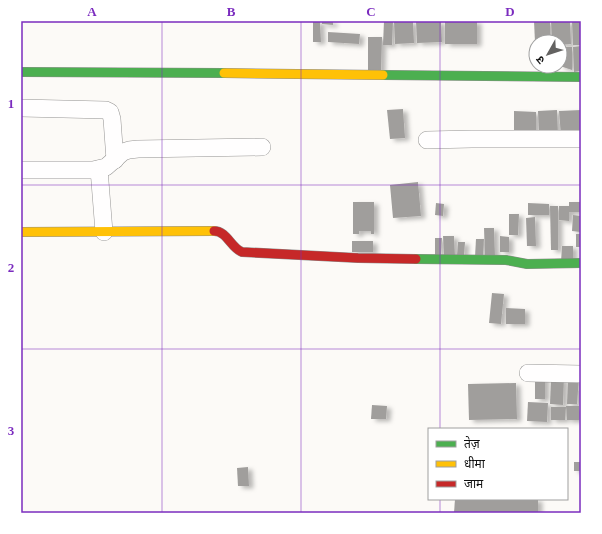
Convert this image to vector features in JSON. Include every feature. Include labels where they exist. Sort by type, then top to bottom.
[{"type":"street","points":[[21,72],[180,72],[581,77]]},
{"type":"street","points":[[21,108],[106,110],[110,112],[112,118],[115,160]]},
{"type":"street","points":[[427,140],[581,139]]},
{"type":"street","points":[[21,170],[99,169],[115,160],[124,152],[130,150],[262,147]]},
{"type":"street","points":[[99,169],[104,232]]},
{"type":"street","points":[[21,232],[219,231],[228,238],[238,251],[242,252],[358,258],[506,260],[527,264],[581,263]]},
{"type":"street","points":[[528,373],[581,374]]},
{"type":"building","points":[[313,21],[320,21],[321,42],[313,42]]},
{"type":"building","points":[[322,21],[333,21],[333,25],[322,24]]},
{"type":"building","points":[[384,21],[393,21],[392,45],[383,45]]},
{"type":"building","points":[[394,21],[413,21],[414,43],[395,44]]},
{"type":"building","points":[[416,21],[441,21],[442,42],[417,43]]},
{"type":"building","points":[[445,21],[477,21],[477,44],[445,44]]},
{"type":"building","points":[[534,21],[550,21],[550,34],[535,34]]},
{"type":"building","points":[[551,21],[570,21],[571,44],[568,44],[568,34],[552,34]]},
{"type":"building","points":[[572,21],[581,21],[581,45],[573,45]]},
{"type":"building","points":[[328,32],[360,34],[359,44],[328,42]]},
{"type":"building","points":[[368,37],[382,37],[381,72],[368,72]]},
{"type":"building","points":[[581,46],[581,71],[574,72],[573,47]]},
{"type":"building","points":[[568,47],[572,47],[572,70],[568,69]]},
{"type":"building","points":[[403,109],[405,138],[390,139],[387,110]]},
{"type":"building","points":[[557,110],[558,135],[539,135],[538,111]]},
{"type":"building","points":[[581,110],[581,135],[561,136],[559,111]]},
{"type":"building","points":[[514,111],[536,112],[536,137],[514,136]]},
{"type":"building","points":[[418,182],[421,216],[393,218],[390,185]]},
{"type":"building","points":[[353,202],[374,202],[374,234],[371,234],[371,231],[359,231],[359,234],[353,234]]},
{"type":"building","points":[[569,202],[581,202],[581,212],[569,212],[569,221],[559,220],[559,206],[569,206]]},
{"type":"building","points":[[436,203],[444,204],[443,216],[435,215]]},
{"type":"building","points":[[528,203],[549,204],[549,215],[528,215]]},
{"type":"building","points":[[550,206],[558,206],[558,250],[551,250]]},
{"type":"building","points":[[509,214],[519,214],[518,235],[509,235]]},
{"type":"building","points":[[573,215],[581,216],[580,232],[572,231]]},
{"type":"building","points":[[535,217],[536,246],[527,246],[526,218]]},
{"type":"building","points":[[484,228],[494,228],[495,257],[485,258]]},
{"type":"building","points":[[576,234],[581,234],[581,247],[576,247]]},
{"type":"building","points":[[443,236],[454,236],[455,257],[444,257]]},
{"type":"building","points":[[500,236],[509,237],[509,252],[500,252]]},
{"type":"building","points":[[435,238],[442,238],[441,255],[435,255]]},
{"type":"building","points":[[476,239],[484,239],[483,257],[475,257]]},
{"type":"building","points":[[352,241],[373,241],[373,252],[352,252]]},
{"type":"building","points":[[458,242],[465,242],[464,256],[457,256]]},
{"type":"building","points":[[562,246],[573,246],[573,262],[561,262]]},
{"type":"building","points":[[492,293],[504,294],[501,324],[489,323]]},
{"type":"building","points":[[506,308],[525,309],[525,324],[506,324]]},
{"type":"building","points":[[535,375],[545,375],[545,399],[535,399]]},
{"type":"building","points":[[568,377],[579,377],[577,404],[567,404]]},
{"type":"building","points":[[551,378],[564,378],[563,405],[550,404]]},
{"type":"building","points":[[516,383],[517,419],[469,420],[468,384]]},
{"type":"building","points":[[528,402],[548,403],[547,422],[527,421]]},
{"type":"building","points":[[372,405],[387,406],[386,419],[371,419]]},
{"type":"building","points":[[566,406],[579,406],[579,420],[567,420]]},
{"type":"building","points":[[551,407],[566,407],[565,420],[551,420]]},
{"type":"building","points":[[574,462],[581,462],[581,471],[574,471]]},
{"type":"building","points":[[248,467],[249,486],[238,486],[237,468]]},
{"type":"building","points":[[455,500],[538,500],[538,513],[454,513]]},
{"type":"traffic: fast","points":[[21,72],[224,73]]},
{"type":"traffic: fast","points":[[383,75],[581,77]]},
{"type":"traffic: fast","points":[[416,259],[506,260],[527,264],[581,263]]},
{"type":"traffic: slow","points":[[224,73],[383,75]]},
{"type":"traffic: slow","points":[[21,232],[214,231]]},
{"type":"traffic: jam","points":[[214,231],[222,234],[242,252],[358,258],[416,259]]}]
